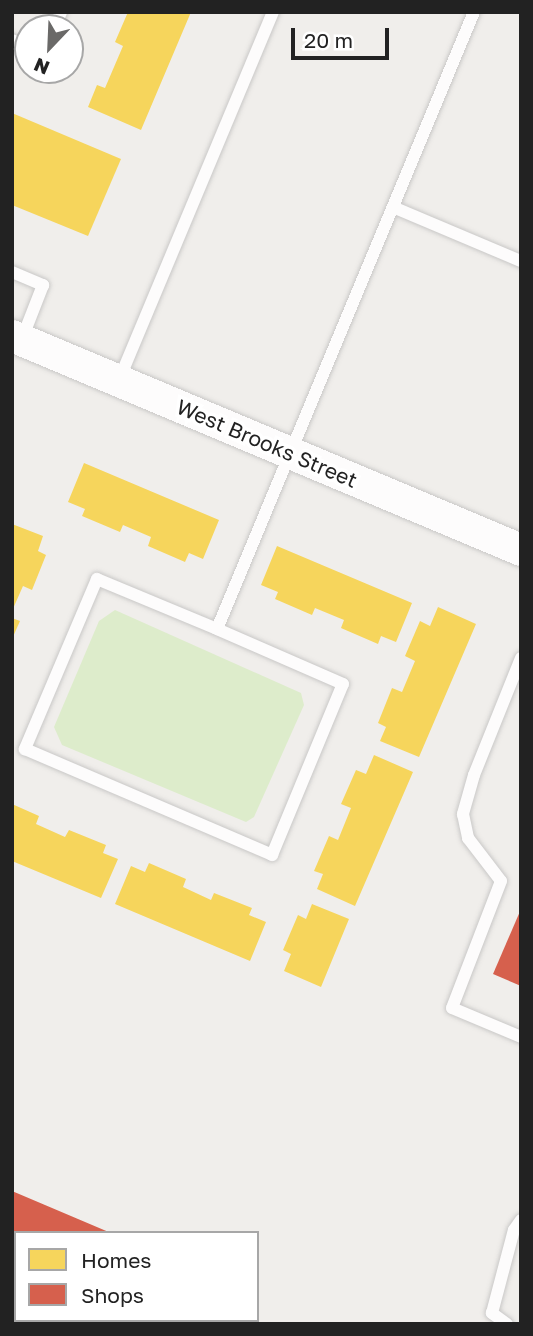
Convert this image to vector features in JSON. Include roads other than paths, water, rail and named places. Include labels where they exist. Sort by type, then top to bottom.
[{"type":"street","name":"West Brooks Street","points":[[17,338],[521,550]]},
{"type":"lane","points":[[119,381],[273,12]]},
{"type":"lane","points":[[217,629],[474,12]]},
{"type":"lane","points":[[393,207],[521,261]]},
{"type":"lane","points":[[12,272],[43,285],[17,338]]},
{"type":"lane","points":[[97,579],[217,629],[343,684],[272,855],[25,749],[97,579]]},
{"type":"lane","points":[[521,658],[474,775],[463,814],[468,838],[501,881],[452,1008],[521,1037]]},
{"type":"lane","points":[[507,1324],[492,1313],[513,1230],[521,1220]]}]
